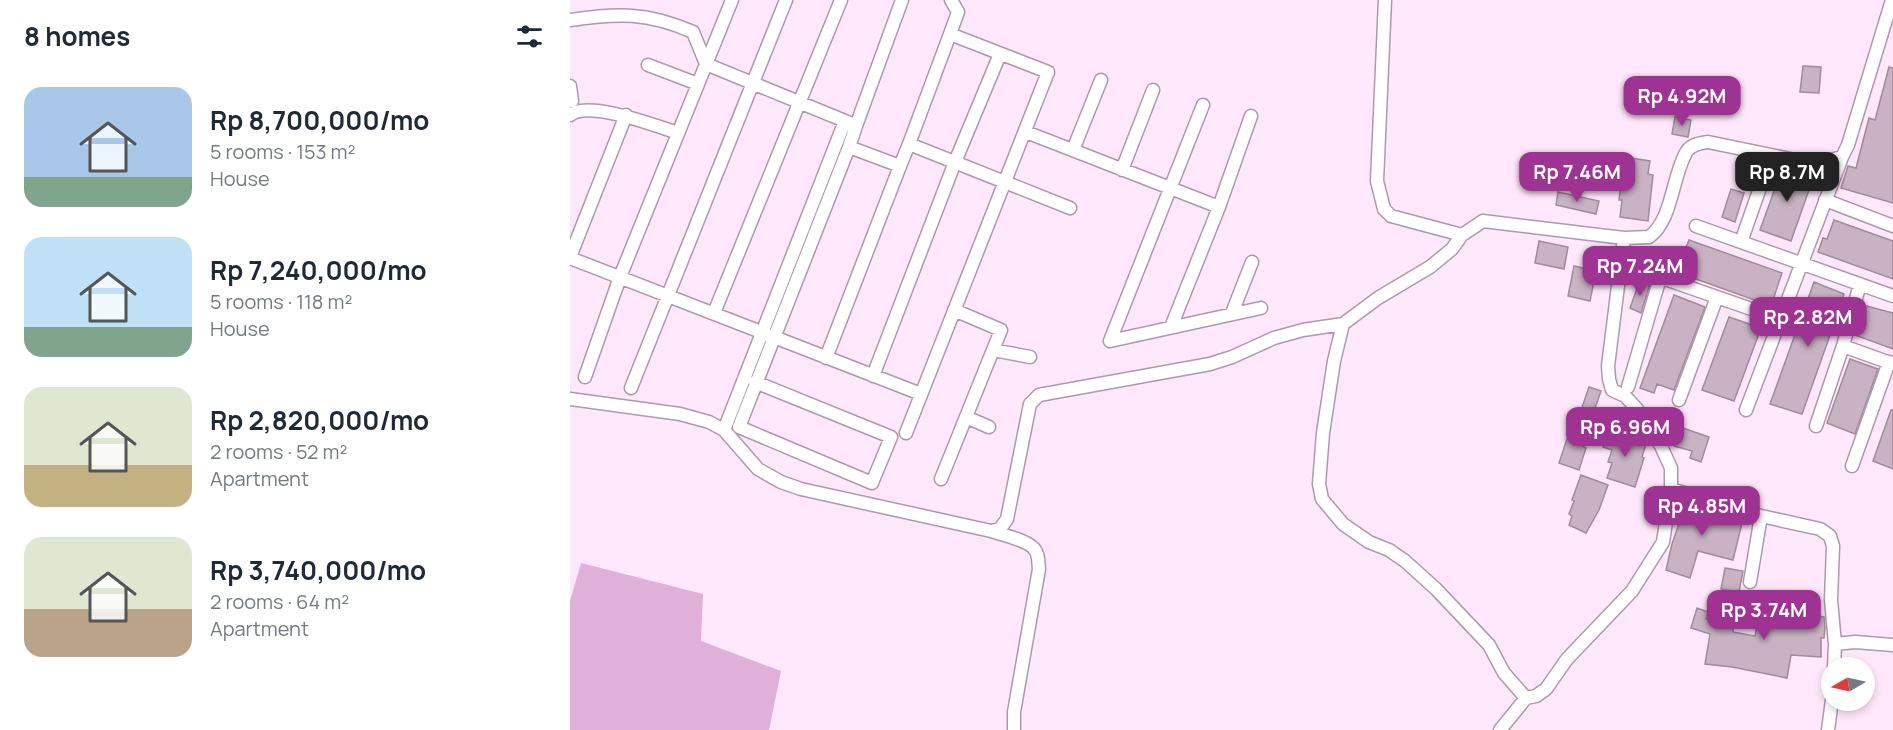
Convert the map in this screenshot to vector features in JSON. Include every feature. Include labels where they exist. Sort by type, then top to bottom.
[{"type":"street","points":[[585,377],[620,277],[732,0]]},
{"type":"street","points":[[632,388],[786,0]]},
{"type":"street","points":[[714,313],[841,0]]},
{"type":"street","points":[[756,382],[891,437],[872,483],[739,427],[756,382],[768,335],[850,123],[902,0]]},
{"type":"street","points":[[826,358],[958,12],[951,0]]},
{"type":"street","points":[[1385,0],[1377,180],[1384,209],[1391,216],[1462,236]]},
{"type":"street","points":[[1746,410],[1848,145],[1892,0]]},
{"type":"street","points":[[570,20],[617,14],[673,23],[693,32],[706,64],[850,123]]},
{"type":"street","points":[[906,433],[1048,72],[950,34]]},
{"type":"street","points":[[873,376],[955,162],[1000,54]]},
{"type":"street","points":[[648,65],[698,84]]},
{"type":"street","points":[[1073,150],[1101,80]]},
{"type":"street","points":[[570,86],[572,101]]},
{"type":"street","points":[[1122,170],[1153,90]]},
{"type":"street","points":[[1203,105],[1110,340],[1261,308]]},
{"type":"street","points":[[570,115],[581,111],[626,115],[678,133]]},
{"type":"street","points":[[626,115],[570,257],[921,394]]},
{"type":"street","points":[[1171,327],[1219,207],[1251,116]]},
{"type":"street","points":[[724,430],[768,335],[849,147],[850,123]]},
{"type":"street","points":[[1026,132],[1219,207]]},
{"type":"street","points":[[991,531],[1000,529],[1007,519],[1028,411],[1030,404],[1039,394],[1210,364],[1274,338],[1303,330],[1343,324],[1378,298],[1430,267],[1452,249],[1462,236],[1483,220],[1624,238],[1649,237],[1660,227],[1688,151],[1693,145],[1708,142],[1814,164],[1842,157]]},
{"type":"street","points":[[909,144],[1070,208]]},
{"type":"street","points":[[849,147],[900,166]]},
{"type":"street","points":[[1741,242],[1768,165]]},
{"type":"street","points":[[1825,200],[1893,226]]},
{"type":"street","points":[[1696,226],[1893,296]]},
{"type":"street","points":[[1500,730],[1526,698],[1536,696],[1546,689],[1567,659],[1632,591],[1663,542],[1671,489],[1671,468],[1661,446],[1637,409],[1625,396],[1612,390],[1609,379],[1614,309],[1624,238]]},
{"type":"street","points":[[1232,314],[1252,262]]},
{"type":"street","points":[[1645,272],[1780,319]]},
{"type":"street","points":[[1628,387],[1660,278]]},
{"type":"street","points":[[1816,426],[1843,346],[1860,284]]},
{"type":"street","points":[[1679,400],[1717,297]]},
{"type":"street","points":[[942,479],[1001,330],[954,310]]},
{"type":"street","points":[[1343,324],[1334,361],[1322,443],[1319,484],[1322,499],[1343,524],[1369,542],[1389,550],[1405,561],[1436,588],[1490,645],[1504,673],[1526,698]]},
{"type":"street","points":[[1843,346],[1891,363],[1852,466]]},
{"type":"street","points":[[993,350],[1030,357]]},
{"type":"street","points":[[570,399],[680,414],[709,422],[724,430],[759,469],[781,482],[825,496],[991,531],[1032,545],[1036,551],[1039,569],[1014,712],[1014,730]]},
{"type":"street","points":[[966,417],[989,427]]},
{"type":"street","points":[[1671,489],[1761,516],[1820,529],[1830,536],[1833,546],[1831,600],[1834,657]]},
{"type":"street","points":[[1749,582],[1761,516]]},
{"type":"street","points":[[1835,644],[1855,642],[1893,645]]},
{"type":"street","points":[[1828,730],[1831,711]]},
{"type":"shaded area","points":[[581,563],[703,594],[701,641],[781,671],[769,730],[570,730],[570,601]]},
{"type":"building","points":[[1803,66],[1821,67],[1819,93],[1800,92]]},
{"type":"building","points":[[1889,67],[1893,68],[1893,203],[1841,188],[1848,166],[1856,168],[1869,118],[1875,120]]},
{"type":"building","points":[[1675,117],[1691,120],[1688,137],[1672,134]]},
{"type":"building","points":[[1624,157],[1650,161],[1648,174],[1653,175],[1648,221],[1620,217],[1621,184],[1609,182],[1611,169],[1622,170]]},
{"type":"building","points":[[1783,166],[1814,176],[1791,241],[1760,230]]},
{"type":"building","points":[[1731,189],[1744,193],[1735,222],[1722,217]]},
{"type":"building","points":[[1558,192],[1599,201],[1596,214],[1556,205]]},
{"type":"building","points":[[1834,220],[1893,241],[1893,279],[1818,252],[1823,238],[1827,239]]},
{"type":"building","points":[[1689,240],[1782,273],[1771,306],[1649,262],[1654,248],[1682,258]]},
{"type":"building","points":[[1539,241],[1568,247],[1564,269],[1535,263]]},
{"type":"building","points":[[1574,266],[1596,271],[1590,301],[1568,296]]},
{"type":"building","points":[[1640,280],[1650,284],[1641,313],[1630,308]]},
{"type":"building","points":[[1814,282],[1844,294],[1843,297],[1847,299],[1844,312],[1839,310],[1802,414],[1770,404]]},
{"type":"building","points":[[1674,295],[1705,307],[1674,390],[1657,384],[1654,393],[1640,388]]},
{"type":"building","points":[[1863,305],[1893,313],[1893,349],[1855,335]]},
{"type":"building","points":[[1729,317],[1761,328],[1734,401],[1702,390]]},
{"type":"building","points":[[1850,359],[1878,369],[1855,434],[1827,423]]},
{"type":"building","points":[[1589,387],[1601,391],[1582,446],[1586,448],[1579,470],[1559,463],[1574,418],[1578,419]]},
{"type":"building","points":[[1891,410],[1893,410],[1893,469],[1873,461]]},
{"type":"building","points":[[1680,427],[1709,437],[1701,462],[1690,458],[1692,451],[1674,446]]},
{"type":"building","points":[[1608,431],[1646,444],[1635,487],[1607,478],[1612,463],[1608,462],[1612,450],[1603,447]]},
{"type":"building","points":[[1581,475],[1608,485],[1599,510],[1586,533],[1569,525],[1572,516],[1569,514],[1574,501],[1572,500]]},
{"type":"building","points":[[1683,501],[1743,519],[1733,560],[1698,551],[1690,578],[1666,570],[1683,512],[1680,511]]},
{"type":"building","points":[[1725,568],[1743,571],[1739,592],[1721,589]]},
{"type":"building","points":[[1778,601],[1798,605],[1797,613],[1824,617],[1825,628],[1824,638],[1821,638],[1821,657],[1791,655],[1787,678],[1705,664],[1710,634],[1691,628],[1697,608],[1708,612],[1706,619],[1734,624],[1733,632],[1755,636],[1759,614],[1775,616]]}]
